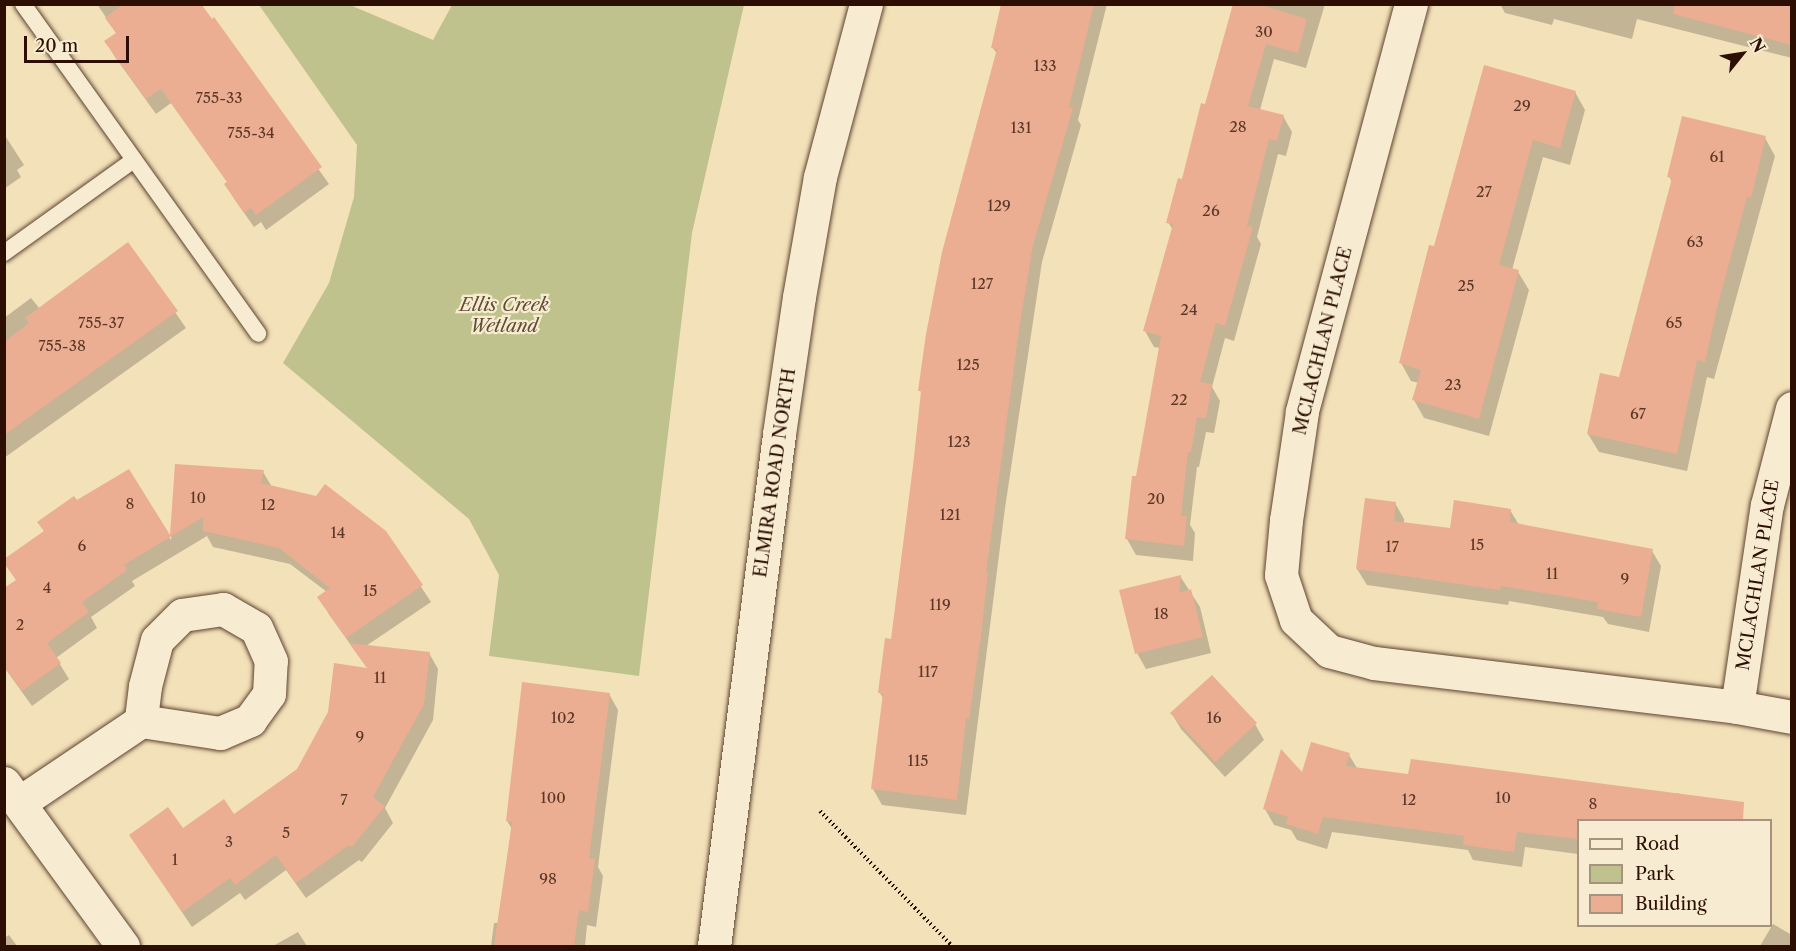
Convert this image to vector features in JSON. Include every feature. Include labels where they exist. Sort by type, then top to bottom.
[{"type":"street","name":"ELMIRA ROAD NORTH","points":[[714,946],[778,434],[799,297],[820,177],[866,4]]},
{"type":"street","name":"MCLACHLAN PLACE","points":[[1411,4],[1302,412],[1286,520],[1281,575],[1296,620],[1329,651],[1374,663],[1737,708],[1791,717]]},
{"type":"street","name":"MCLACHLAN PLACE","points":[[1737,708],[1767,505],[1791,408]]},
{"type":"street","points":[[123,946],[12,793],[141,721]]},
{"type":"lane","points":[[22,4],[258,334]]},
{"type":"lane","points":[[4,253],[134,160]]},
{"type":"path","points":[[820,811],[952,946]]},
{"type":"green space","name":"Ellis Creek Wetland","points":[[259,5],[350,5],[433,40],[452,5],[744,5],[692,233],[639,676],[489,656],[499,575],[469,519],[283,363],[329,283],[354,197],[357,145]]},
{"type":"building","points":[[123,4],[201,4],[212,19],[214,17],[322,167],[256,215],[251,208],[244,213],[224,184],[227,182],[161,89],[146,99],[104,41],[116,33],[105,18]]},
{"type":"building","points":[[1001,4],[1094,4],[1069,107],[1073,108],[1033,245],[1020,323],[986,573],[988,573],[981,635],[969,719],[966,718],[957,800],[871,789],[883,693],[878,693],[885,638],[891,639],[913,466],[921,391],[918,391],[926,334],[942,252],[997,49],[991,48]]},
{"type":"building","points":[[1233,4],[1258,4],[1307,19],[1298,53],[1266,44],[1248,106],[1284,115],[1277,141],[1269,139],[1247,226],[1253,227],[1225,326],[1216,323],[1200,382],[1212,384],[1206,418],[1197,417],[1191,452],[1188,452],[1181,516],[1187,516],[1184,546],[1125,539],[1132,476],[1136,476],[1161,336],[1143,331],[1173,224],[1166,223],[1178,178],[1182,179],[1201,103],[1205,104]]},
{"type":"building","points":[[1675,4],[1791,4],[1791,45],[1673,14]]},
{"type":"building","points":[[1484,65],[1576,91],[1560,148],[1533,140],[1499,265],[1519,270],[1479,419],[1412,400],[1421,370],[1399,363],[1429,245],[1434,246]]},
{"type":"building","points":[[1682,116],[1766,136],[1751,198],[1747,197],[1718,304],[1705,362],[1697,360],[1677,454],[1587,434],[1600,373],[1619,377],[1672,178],[1667,177]]},
{"type":"building","points":[[128,242],[178,311],[4,435],[4,342],[29,323],[25,318]]},
{"type":"building","points":[[175,464],[264,470],[261,483],[316,496],[325,484],[386,531],[423,585],[346,638],[317,597],[330,588],[279,548],[203,531],[203,517],[124,565],[127,570],[82,602],[89,612],[47,643],[61,663],[22,691],[4,666],[4,588],[16,580],[4,563],[4,559],[44,531],[37,522],[74,496],[77,500],[129,469],[170,535]]},
{"type":"building","points":[[1365,498],[1396,502],[1394,521],[1450,528],[1454,500],[1511,509],[1510,522],[1653,549],[1641,617],[1597,609],[1598,602],[1501,586],[1500,590],[1356,569]]},
{"type":"building","points":[[1181,575],[1179,593],[1191,589],[1203,637],[1135,654],[1119,590]]},
{"type":"building","points":[[349,643],[430,652],[424,704],[373,797],[385,806],[352,847],[349,845],[296,883],[276,855],[235,885],[230,878],[182,912],[129,835],[168,807],[183,828],[224,799],[234,814],[297,769],[328,712],[334,663],[367,668]]},
{"type":"building","points":[[1212,675],[1257,723],[1215,762],[1170,713]]},
{"type":"building","points":[[522,682],[610,693],[589,858],[595,859],[588,912],[579,910],[574,946],[494,946],[512,822],[506,821]]},
{"type":"building","points":[[1311,742],[1350,753],[1346,766],[1408,774],[1411,759],[1744,802],[1743,819],[1577,819],[1577,839],[1517,832],[1514,852],[1463,845],[1464,836],[1323,817],[1318,834],[1286,824],[1288,817],[1263,809],[1281,749],[1302,772]]}]
